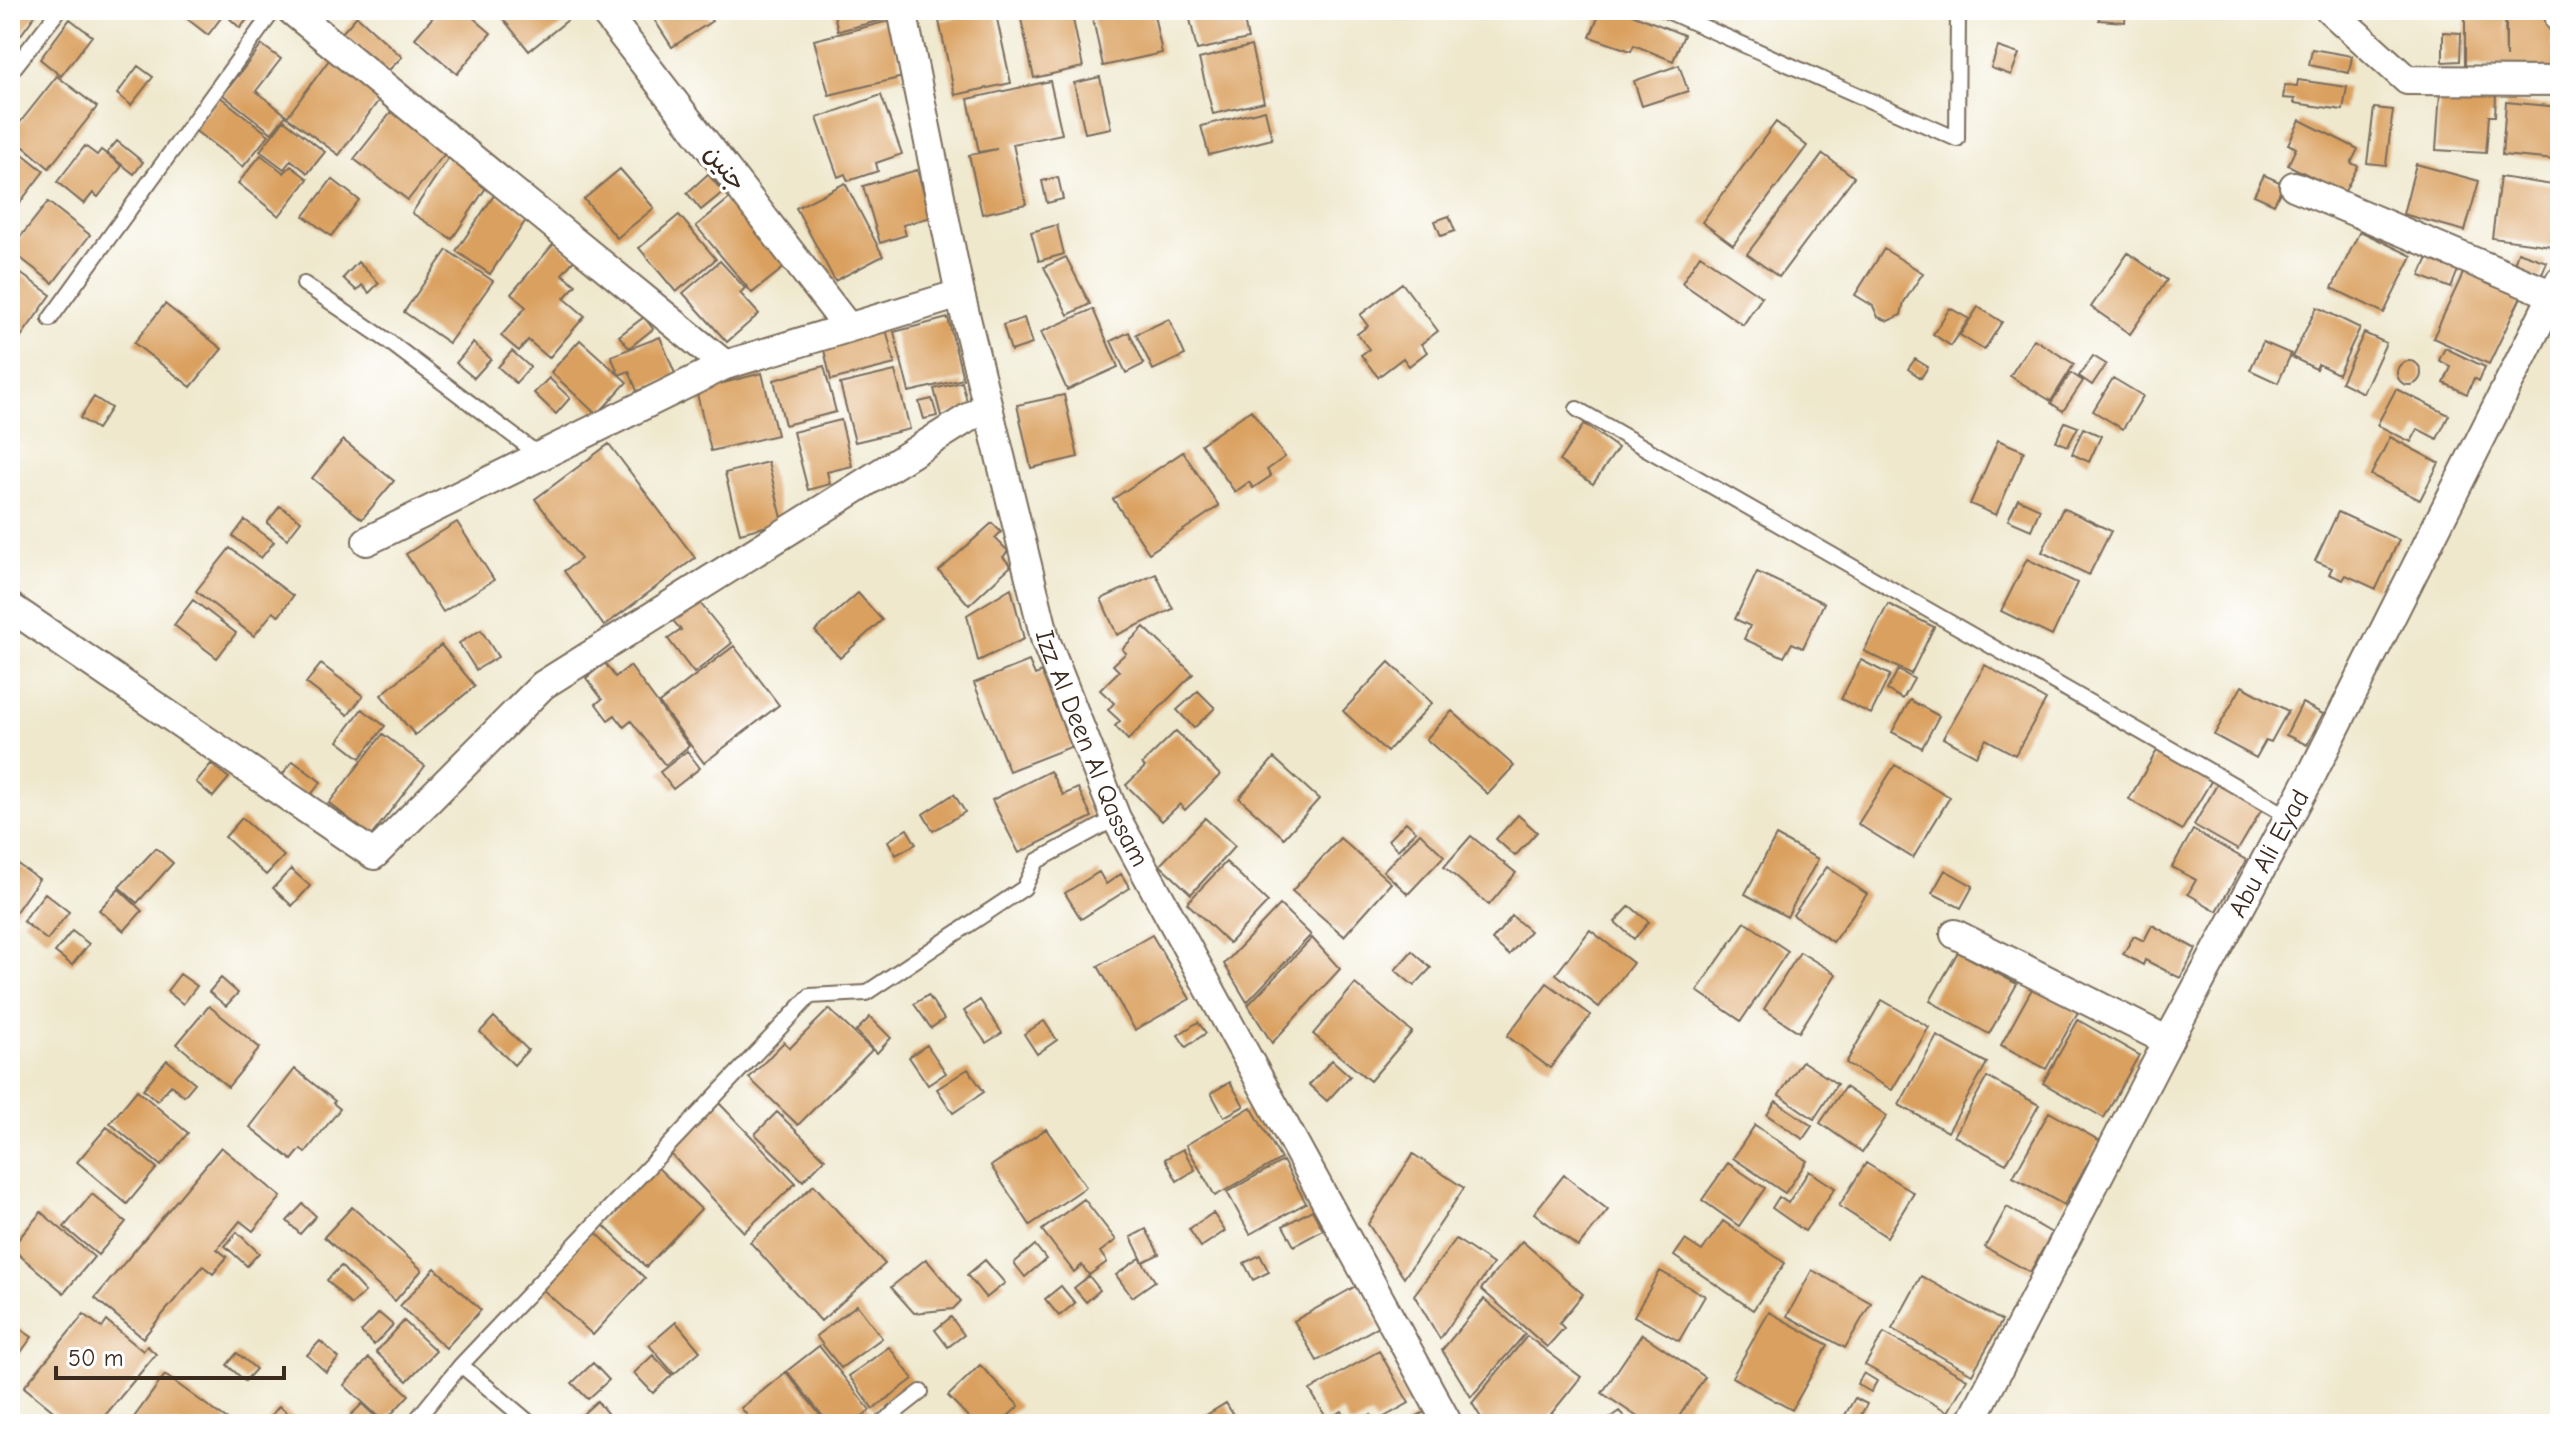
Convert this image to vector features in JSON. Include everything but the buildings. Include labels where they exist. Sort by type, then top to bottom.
[{"type":"street","points":[[291,10],[725,365]]},
{"type":"street","name":"جنين","points":[[603,10],[847,326]]},
{"type":"street","name":"Izz Al Deen Al Qassam","points":[[902,10],[960,294],[1046,642],[1116,818],[1448,1424]]},
{"type":"street","points":[[2330,10],[2407,80],[2560,81]]},
{"type":"street","points":[[2559,10],[2560,19]]},
{"type":"street","points":[[2294,186],[2556,288]]},
{"type":"street","name":"Abu Ali Eyad","points":[[1970,1424],[2288,816],[2556,288]]},
{"type":"street","points":[[367,541],[725,365],[960,294]]},
{"type":"street","points":[[10,607],[374,855],[543,685],[987,406]]},
{"type":"street","points":[[1955,934],[2168,1041]]},
{"type":"lane","points":[[10,73],[59,10]]},
{"type":"lane","points":[[50,319],[274,10]]},
{"type":"lane","points":[[1665,10],[1957,139],[1958,10]]},
{"type":"lane","points":[[304,284],[388,341],[539,455]]},
{"type":"lane","points":[[1577,409],[2288,816]]},
{"type":"lane","points":[[413,1424],[461,1365],[810,996],[866,993],[1024,888],[1037,861],[1116,818]]},
{"type":"lane","points":[[461,1365],[531,1424]]},
{"type":"lane","points":[[880,1424],[921,1392]]}]
